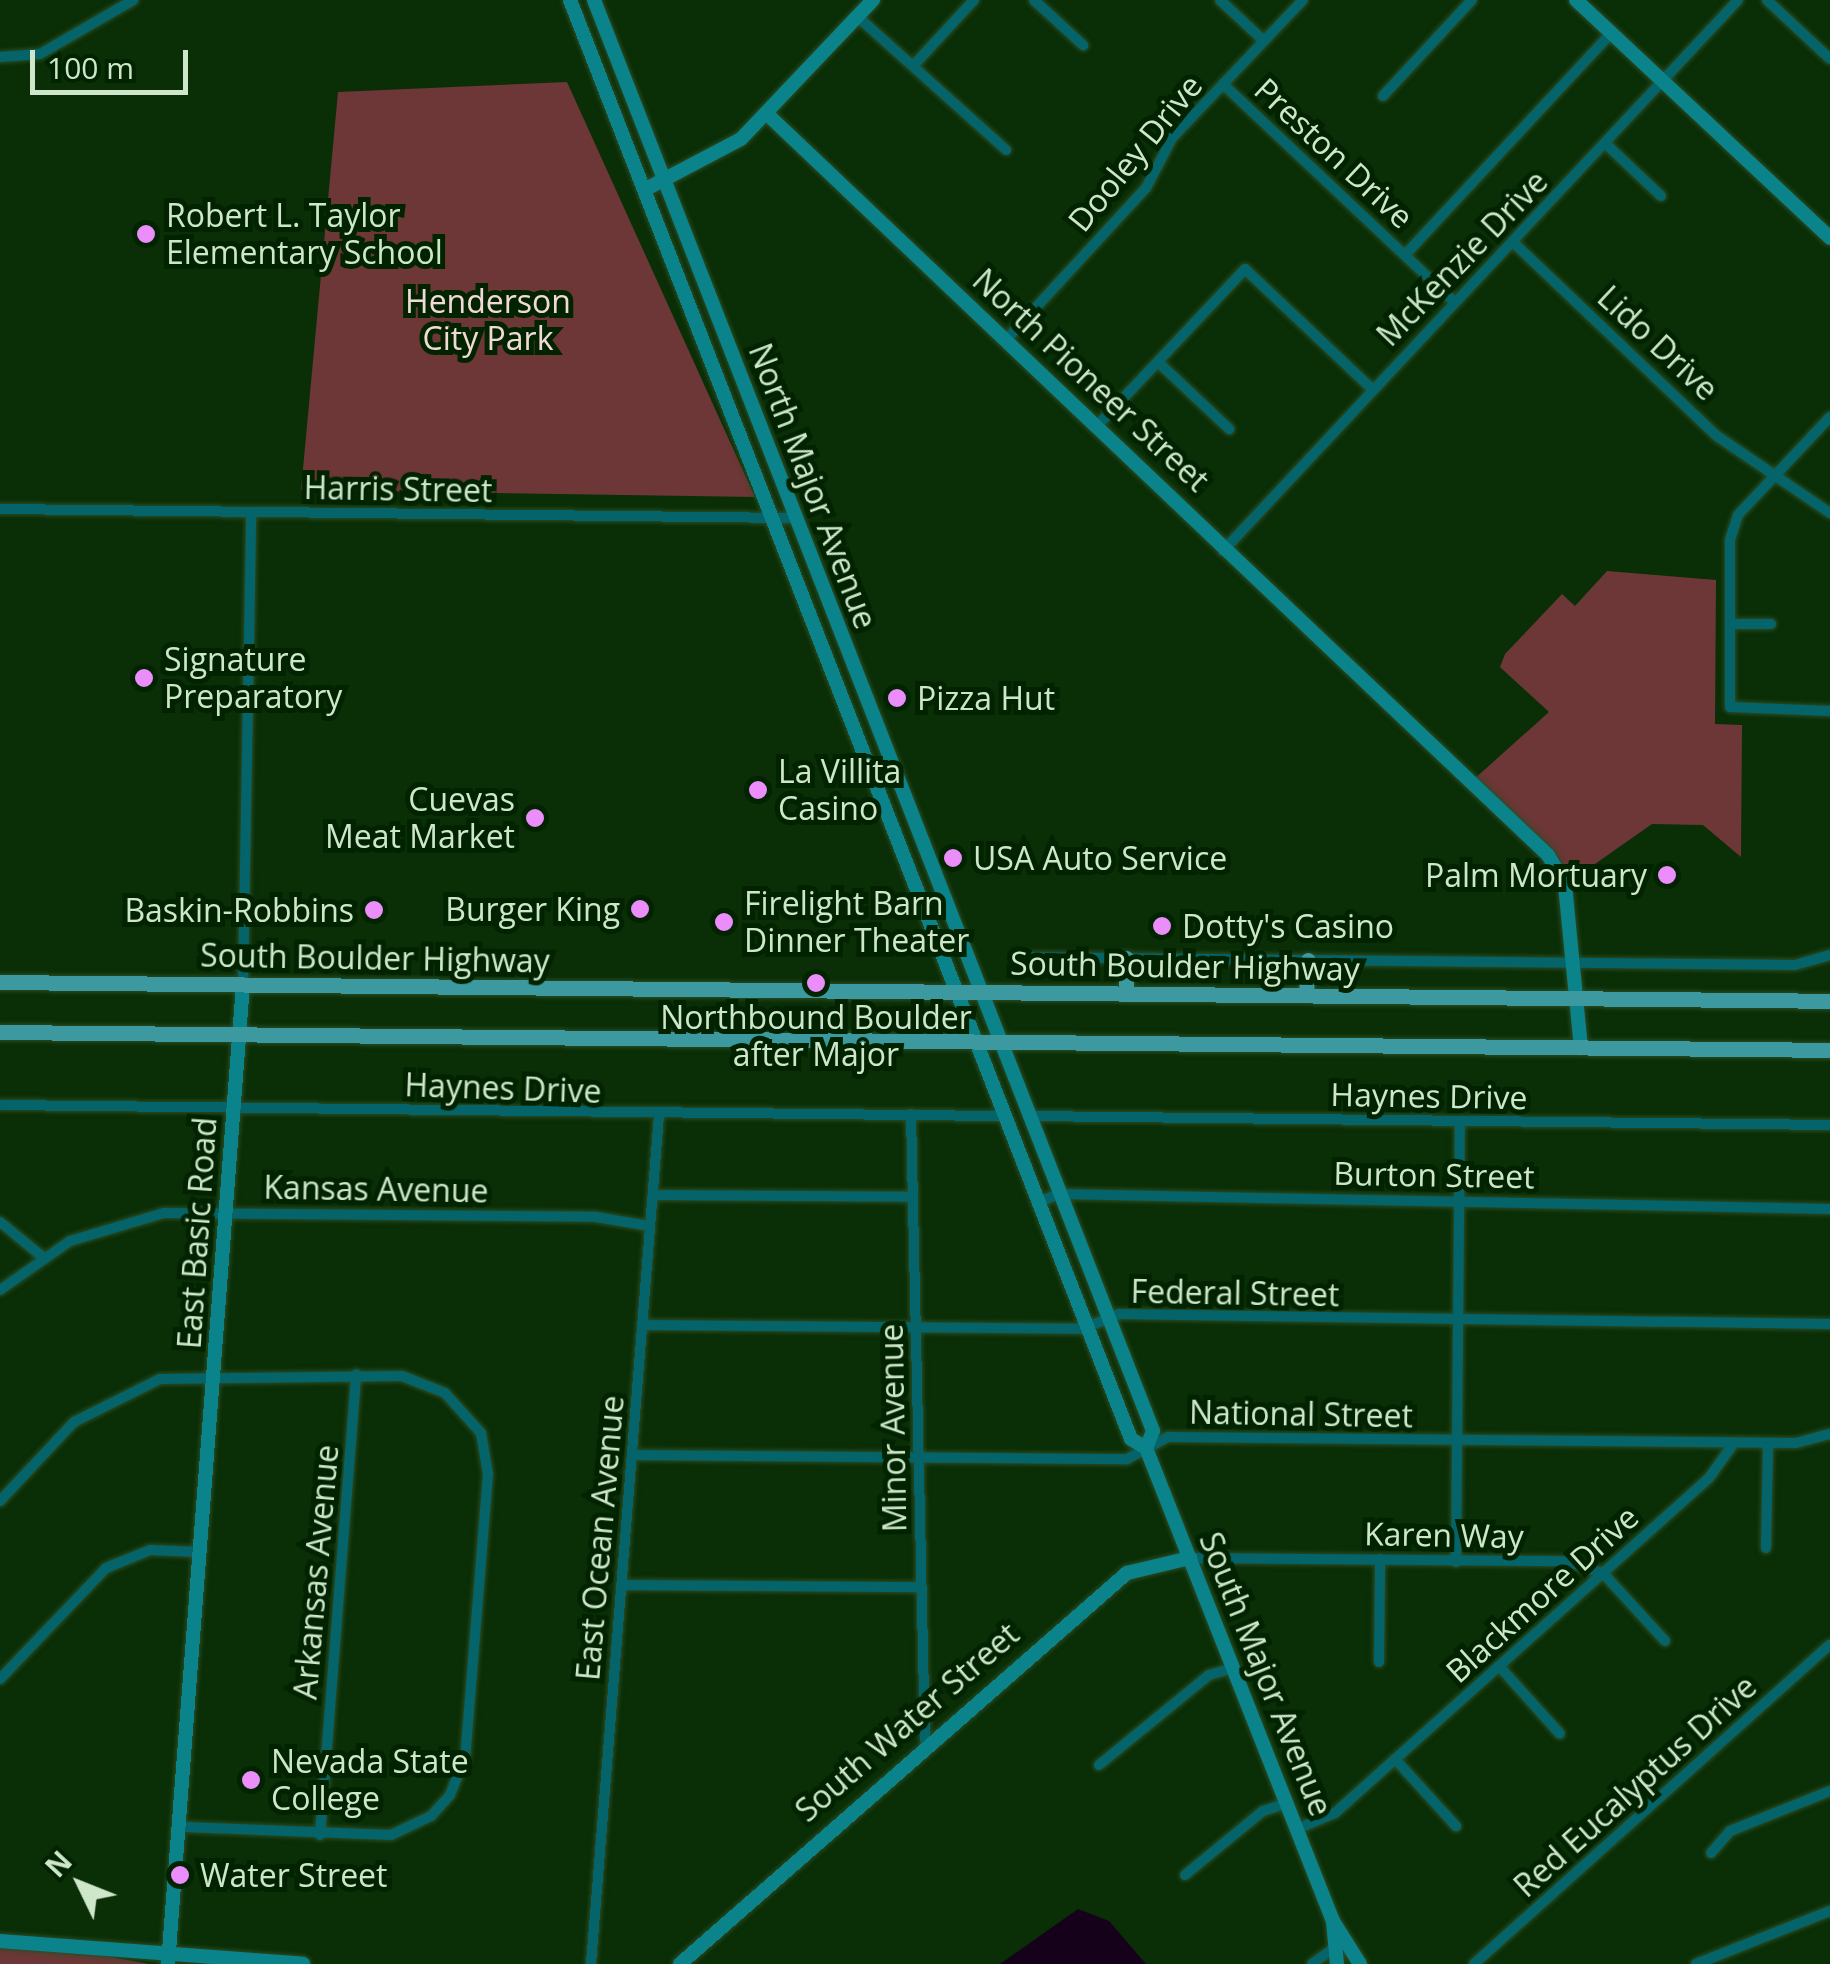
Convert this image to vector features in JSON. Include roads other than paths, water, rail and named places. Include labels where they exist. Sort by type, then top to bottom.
[{"type":"main road","points":[[1126,958],[1126,993]]},
{"type":"main road","points":[[1306,995],[1308,960]]},
{"type":"main road","name":"South Boulder Highway","points":[[0,982],[1830,1002]]},
{"type":"main road","points":[[0,1032],[1830,1053]]},
{"type":"street","points":[[0,57],[40,54],[134,0]]},
{"type":"street","name":"North Major Avenue","points":[[570,0],[957,991]]},
{"type":"street","name":"North Major Avenue","points":[[594,0],[980,992]]},
{"type":"street","points":[[646,189],[712,160],[766,114],[874,0]]},
{"type":"street","points":[[912,66],[974,0]]},
{"type":"street","points":[[1034,0],[1083,45]]},
{"type":"street","points":[[1220,0],[1264,42]]},
{"type":"street","name":"Dooley Drive","points":[[1008,338],[1146,188],[1172,138],[1303,0]]},
{"type":"street","points":[[1383,96],[1472,0]]},
{"type":"street","points":[[1576,0],[1830,238]]},
{"type":"street","name":"McKenzie Drive","points":[[1222,552],[1738,0]]},
{"type":"street","points":[[1767,0],[1830,59]]},
{"type":"street","points":[[858,17],[1006,150]]},
{"type":"street","points":[[1404,254],[1610,32]]},
{"type":"street","points":[[596,64],[617,60]]},
{"type":"street","name":"Preston Drive","points":[[1224,84],[1453,301]]},
{"type":"street","name":"North Pioneer Street","points":[[766,114],[1099,424],[1206,526],[1222,552],[1548,856],[1565,886],[1568,964],[1581,1048]]},
{"type":"street","points":[[1606,143],[1661,196]]},
{"type":"street","name":"Lido Drive","points":[[1513,242],[1717,436],[1830,513]]},
{"type":"street","points":[[1099,424],[1245,269],[1372,389]]},
{"type":"street","points":[[1158,362],[1229,429]]},
{"type":"street","points":[[726,397],[746,389]]},
{"type":"street","points":[[732,412],[752,404]]},
{"type":"street","points":[[1830,416],[1734,523],[1730,624],[1730,707],[1830,712]]},
{"type":"street","name":"Harris Street","points":[[0,510],[795,518]]},
{"type":"street","name":"East Basic Road","points":[[168,1960],[242,984],[251,512]]},
{"type":"street","points":[[812,619],[832,611]]},
{"type":"street","points":[[1730,624],[1772,624]]},
{"type":"street","points":[[858,737],[878,730]]},
{"type":"street","points":[[1020,956],[1795,965],[1830,955]]},
{"type":"street","name":"South Major Avenue","points":[[957,991],[1131,1439],[1146,1448],[1333,1921],[1350,1939],[1360,1964]]},
{"type":"street","name":"South Major Avenue","points":[[980,992],[1153,1431],[1146,1448]]},
{"type":"street","name":"Haynes Drive","points":[[0,1105],[1004,1116]]},
{"type":"street","name":"Minor Avenue","points":[[911,1114],[925,1740]]},
{"type":"street","name":"East Ocean Avenue","points":[[591,1964],[659,1115]]},
{"type":"street","name":"Haynes Drive","points":[[1027,1116],[1830,1124]]},
{"type":"street","points":[[1456,1562],[1460,1122]]},
{"type":"street","name":"Burton Street","points":[[1039,1202],[1059,1194],[1830,1209]]},
{"type":"street","points":[[653,1195],[912,1198]]},
{"type":"street","name":"Kansas Avenue","points":[[0,1290],[44,1258],[106,1226],[226,1212],[596,1216],[650,1226]]},
{"type":"street","points":[[0,1222],[44,1258]]},
{"type":"street","name":"Federal Street","points":[[643,1325],[1088,1328],[1120,1314],[1459,1322],[1830,1324]]},
{"type":"street","points":[[0,1501],[103,1400],[160,1379],[356,1374],[432,1385],[468,1413],[486,1448],[483,1543],[465,1757],[450,1795],[432,1816],[391,1835],[178,1827]]},
{"type":"street","name":"Arkansas Avenue","points":[[320,1835],[356,1374]]},
{"type":"street","points":[[1734,1443],[1768,1443],[1830,1434]]},
{"type":"street","name":"National Street","points":[[632,1454],[1127,1460],[1168,1437],[1734,1443]]},
{"type":"street","name":"Blackmore Drive","points":[[1297,1828],[1335,1813],[1603,1572],[1734,1443]]},
{"type":"street","points":[[1766,1548],[1768,1443]]},
{"type":"street","points":[[0,1679],[106,1568],[150,1550],[200,1552]]},
{"type":"street","name":"Karen Way","points":[[1190,1558],[1565,1561],[1603,1572]]},
{"type":"street","name":"South Water Street","points":[[680,1964],[925,1740],[1127,1572],[1190,1558]]},
{"type":"street","points":[[1379,1662],[1380,1559]]},
{"type":"street","points":[[1603,1572],[1665,1641]]},
{"type":"street","points":[[622,1585],[922,1587]]},
{"type":"street","name":"Red Eucalyptus Drive","points":[[1474,1964],[1830,1645]]},
{"type":"street","points":[[1499,1666],[1560,1734]]},
{"type":"street","points":[[1099,1765],[1209,1675],[1233,1668]]},
{"type":"street","points":[[1395,1759],[1456,1826]]},
{"type":"street","points":[[1711,1853],[1730,1831],[1830,1792]]},
{"type":"street","points":[[1185,1876],[1263,1811],[1288,1804]]},
{"type":"street","points":[[1696,1964],[1830,1911]]},
{"type":"street","name":"South Major Avenue","points":[[1333,1921],[1331,1948],[1337,1964]]},
{"type":"street","points":[[1312,1964],[1350,1939]]},
{"type":"street","points":[[0,1941],[168,1960],[303,1964]]},
{"type":"place","name":"Robert L. Taylor Elementary School","points":[[146,234]]},
{"type":"place","name":"Signature Preparatory","points":[[144,678]]},
{"type":"place","name":"Pizza Hut","points":[[897,698]]},
{"type":"place","name":"La Villita Casino","points":[[758,790]]},
{"type":"place","name":"Cuevas Meat Market","points":[[535,818]]},
{"type":"place","name":"USA Auto Service","points":[[953,858]]},
{"type":"place","name":"Palm Mortuary","points":[[1667,875]]},
{"type":"place","name":"Burger King","points":[[640,909]]},
{"type":"place","name":"Baskin-Robbins","points":[[374,910]]},
{"type":"place","name":"Firelight Barn Dinner Theater","points":[[724,922]]},
{"type":"place","name":"Dotty's Casino","points":[[1162,926]]},
{"type":"place","name":"Northbound Boulder after Major","points":[[816,983]]},
{"type":"place","name":"Nevada State College","points":[[251,1780]]},
{"type":"place","name":"Water Street","points":[[180,1875]]},
{"type":"park label","name":"Henderson City Park","points":[[488,320]]}]
